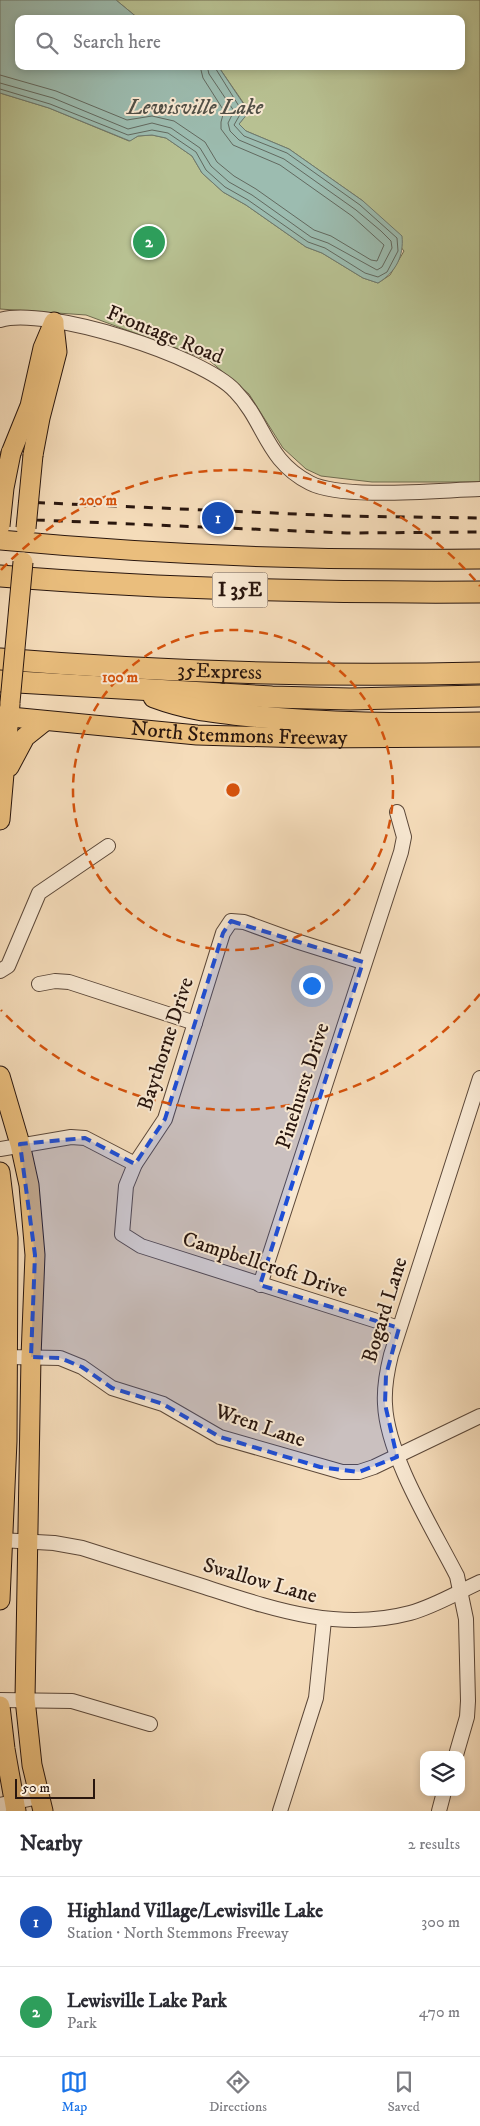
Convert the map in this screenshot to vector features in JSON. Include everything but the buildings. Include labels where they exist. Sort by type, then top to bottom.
[{"type":"highway","name":"I 35E","points":[[0,576],[256,591],[480,592]]},
{"type":"highway","name":"35Express","points":[[0,659],[190,672],[381,675],[480,673]]},
{"type":"highway","name":"North Stemmons Freeway","points":[[0,681],[340,698],[480,696]]},
{"type":"highway","points":[[133,689],[184,708],[288,720],[393,725],[480,723]]},
{"type":"main road","points":[[0,526],[4,488],[11,453],[30,406],[43,348],[54,322]]},
{"type":"main road","points":[[0,820],[4,777],[6,711],[33,455],[40,418],[57,352],[54,322]]},
{"type":"main road","points":[[0,540],[26,535],[268,558],[362,561],[480,559]]},
{"type":"main road","name":"North Stemmons Freeway","points":[[6,711],[45,721],[197,736],[306,738],[480,737]]},
{"type":"main road","points":[[4,777],[25,737],[45,721]]},
{"type":"main road","points":[[0,1076],[20,1144],[29,1185],[35,1255],[31,1357],[25,1699],[31,1758],[41,1804]]},
{"type":"main road","points":[[0,1172],[8,1238],[4,1355],[7,1441],[1,1540],[0,1600]]},
{"type":"main road","points":[[0,1706],[10,1806]]},
{"type":"street","name":"Frontage Road","points":[[0,320],[28,319],[109,332],[200,367],[219,377],[242,399],[267,444],[280,461],[295,474],[316,486],[361,492],[480,489]]},
{"type":"street","name":"Pinehurst Drive","points":[[260,1285],[363,962],[401,852],[404,837],[397,812]]},
{"type":"street","points":[[0,971],[8,966],[38,893],[108,846]]},
{"type":"street","name":"Baythorne Drive","points":[[122,1234],[126,1186],[135,1164],[165,1119],[223,933],[231,921],[244,922],[363,962]]},
{"type":"street","points":[[39,984],[55,981],[69,982],[195,1023]]},
{"type":"street","name":"Bogard Lane","points":[[457,1751],[467,1717],[468,1701],[466,1619],[462,1590],[457,1576],[397,1457],[385,1404],[386,1376],[399,1328],[480,1078]]},
{"type":"street","points":[[0,1149],[20,1144],[71,1137],[85,1138],[135,1164]]},
{"type":"street","name":"Campbellcroft Drive","points":[[122,1234],[141,1246],[399,1328]]},
{"type":"street","name":"Wren Lane","points":[[4,1355],[60,1358],[82,1367],[112,1388],[163,1404],[220,1437],[342,1472],[359,1472],[397,1457],[480,1416]]},
{"type":"street","name":"Swallow Lane","points":[[1,1540],[27,1541],[82,1548],[258,1604],[324,1620],[387,1617],[410,1613],[445,1601],[462,1590],[480,1582]]},
{"type":"street","points":[[280,1811],[316,1698],[324,1620]]},
{"type":"street","points":[[0,1700],[72,1701],[150,1724]]},
{"type":"street","points":[[439,1811],[443,1796]]},
{"type":"street","points":[[10,1806],[41,1804]]},
{"type":"highlighted area","points":[[231,921],[363,962],[260,1285],[399,1328],[386,1375],[385,1404],[397,1457],[359,1472],[320,1467],[220,1437],[163,1404],[112,1388],[82,1367],[60,1358],[31,1357],[35,1255],[20,1144],[85,1138],[135,1164],[165,1119],[223,933]]},
{"type":"green space","points":[[116,0],[480,0],[480,482],[372,482],[321,476],[306,469],[283,448],[249,394],[210,361],[86,315],[0,309],[0,93],[49,108],[129,141],[138,136],[152,135],[166,138],[192,156],[202,173],[223,192],[246,205],[306,247],[322,253],[363,278],[378,283],[390,275],[404,251],[363,201],[289,149],[246,131],[239,124],[249,111],[221,70],[465,70],[465,15],[134,15]]},
{"type":"water","name":"Lewisville Lake","points":[[0,0],[116,0],[134,15],[15,15],[15,70],[221,70],[249,112],[239,124],[246,131],[289,149],[363,201],[402,236],[402,250],[398,263],[390,274],[378,283],[363,278],[322,253],[306,247],[246,205],[223,192],[202,173],[192,156],[166,138],[152,135],[138,136],[130,141],[49,108],[0,93]]},
{"type":"railway","points":[[0,501],[341,516],[480,518]]},
{"type":"railway","points":[[0,516],[36,520],[347,533],[480,532]]},
{"type":"place","name":"Lewisville Lake Park","points":[[149,242]]},
{"type":"place","name":"Highland Village/Lewisville Lake","points":[[218,518]]}]
